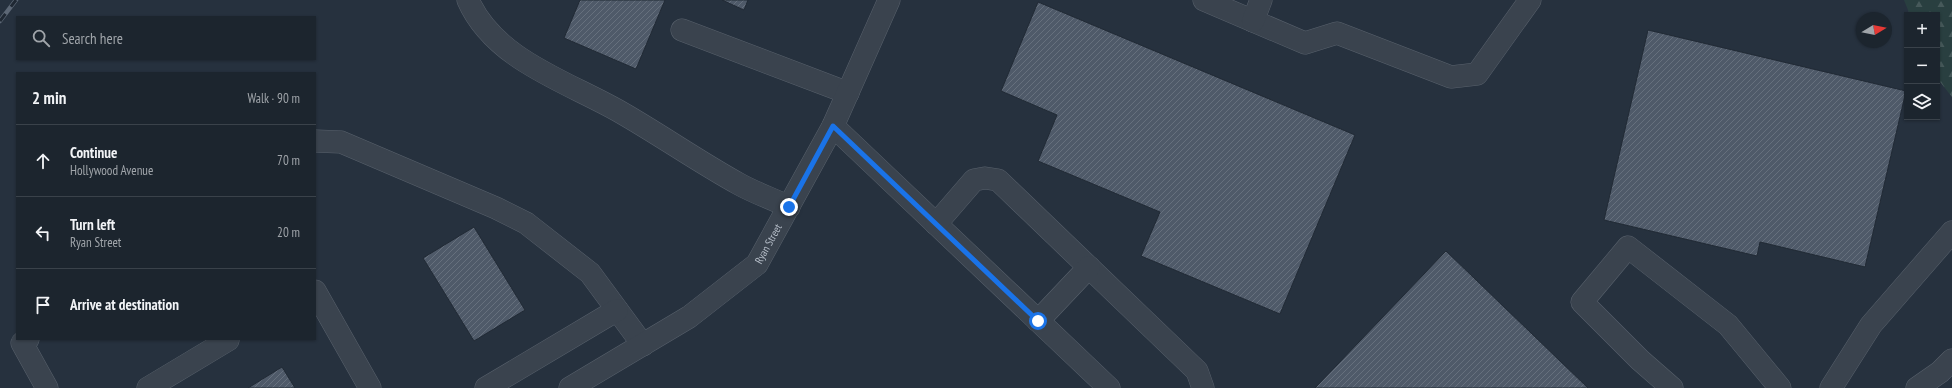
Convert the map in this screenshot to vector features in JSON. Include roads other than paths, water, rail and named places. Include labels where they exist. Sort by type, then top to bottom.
[{"type":"street","points":[[468,0],[475,16],[491,34],[523,60],[621,112],[740,184],[789,207]]},
{"type":"street","name":"Ryan Street","points":[[570,388],[689,317],[757,264],[833,126],[889,0]]},
{"type":"street","points":[[1204,0],[1305,43],[1337,33],[1451,77],[1477,74],[1530,0]]},
{"type":"street","points":[[1253,21],[1261,0]]},
{"type":"street","points":[[682,30],[848,93]]},
{"type":"street","points":[[833,126],[1109,388]]},
{"type":"street","points":[[316,141],[341,142],[496,208],[526,223],[590,273],[643,345]]},
{"type":"street","points":[[936,224],[974,180],[986,178],[998,180],[1197,371],[1203,388]]},
{"type":"street","points":[[1831,388],[1871,325],[1952,232]]},
{"type":"street","points":[[1672,388],[1640,360],[1582,302],[1628,247],[1728,325],[1780,388]]},
{"type":"street","points":[[1038,321],[1088,267]]},
{"type":"street","points":[[316,293],[370,388]]},
{"type":"street","points":[[486,388],[617,310]]},
{"type":"street","points":[[26,340],[22,343],[47,388]]},
{"type":"street","points":[[148,388],[228,340]]},
{"type":"street","points":[[1917,388],[1940,372],[1952,360]]},
{"type":"railway","points":[[0,21],[16,0]]}]
